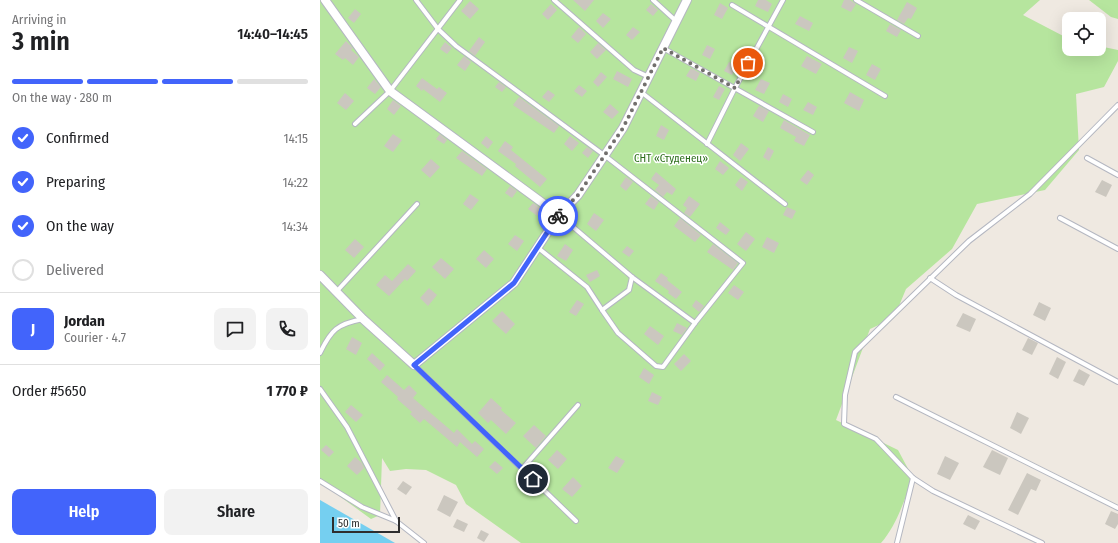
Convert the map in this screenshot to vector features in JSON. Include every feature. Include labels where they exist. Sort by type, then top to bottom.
[{"type":"street","points":[[325,0],[390,91],[559,214]]},
{"type":"street","points":[[320,275],[363,319],[414,365],[514,283],[559,214],[578,195],[623,128],[687,0]]},
{"type":"lane","points":[[416,0],[438,29],[456,46],[604,155],[744,263],[695,323],[663,368],[656,366],[618,333],[587,287],[537,247]]},
{"type":"lane","points":[[355,124],[390,91],[460,0]]},
{"type":"lane","points":[[554,0],[634,70],[649,76]]},
{"type":"lane","points":[[653,0],[677,21]]},
{"type":"lane","points":[[707,144],[735,88],[783,0]]},
{"type":"lane","points":[[856,0],[918,36]]},
{"type":"lane","points":[[732,5],[885,96]]},
{"type":"lane","points":[[663,48],[813,132]]},
{"type":"lane","points":[[641,92],[785,204]]},
{"type":"lane","points":[[1042,543],[933,491],[913,478],[876,439],[844,424],[845,395],[855,352],[968,241],[1030,194],[1118,105]]},
{"type":"lane","points":[[1086,158],[1118,175]]},
{"type":"lane","points":[[337,291],[417,204]]},
{"type":"lane","points":[[559,214],[632,277],[695,323]]},
{"type":"lane","points":[[1060,218],[1118,249]]},
{"type":"lane","points":[[602,310],[629,290],[632,277]]},
{"type":"lane","points":[[930,278],[956,295],[1118,382]]},
{"type":"lane","points":[[320,353],[326,341],[336,328],[348,322],[363,319]]},
{"type":"lane","points":[[414,365],[576,520]]},
{"type":"lane","points":[[320,389],[347,427],[396,521]]},
{"type":"lane","points":[[896,397],[1118,508]]},
{"type":"lane","points":[[522,469],[578,405]]},
{"type":"lane","points":[[897,543],[913,478]]},
{"type":"lane","points":[[320,481],[362,507],[396,521],[424,543]]},
{"type":"green space","name":"СНТ «Студенец»","points":[[320,0],[1040,0],[1023,15],[1062,35],[1062,56],[1106,56],[1106,47],[1118,50],[1118,61],[1104,87],[1076,94],[1079,150],[1045,190],[977,204],[952,249],[906,289],[894,318],[870,329],[836,420],[898,450],[913,478],[896,520],[887,536],[881,543],[521,543],[466,504],[456,485],[426,470],[406,469],[390,471],[382,458],[380,515],[371,519],[320,482]]},
{"type":"green space","points":[[1089,0],[1118,0],[1118,19],[1111,17]]},
{"type":"water","points":[[320,500],[395,543],[320,543]]},
{"type":"building","points":[[573,0],[594,0],[585,11]]},
{"type":"building","points":[[758,0],[766,0],[772,4],[768,12],[755,6]]},
{"type":"building","points":[[844,0],[850,0],[856,4],[851,12],[841,7]]},
{"type":"building","points":[[470,1],[479,9],[470,19],[461,11]]},
{"type":"building","points":[[907,2],[917,8],[911,19],[908,18],[904,24],[897,20]]},
{"type":"building","points":[[720,3],[728,8],[722,19],[714,15]]},
{"type":"building","points":[[551,4],[557,10],[548,20],[542,14]]},
{"type":"building","points":[[651,4],[658,10],[653,16],[646,10]]},
{"type":"building","points":[[355,9],[361,14],[354,23],[348,18]]},
{"type":"building","points":[[603,13],[611,19],[603,28],[596,21]]},
{"type":"building","points":[[800,16],[813,23],[809,31],[795,24]]},
{"type":"building","points":[[890,24],[901,30],[897,37],[886,31]]},
{"type":"building","points":[[579,27],[586,34],[578,43],[571,37]]},
{"type":"building","points":[[633,27],[640,32],[632,40],[626,35]]},
{"type":"building","points":[[479,37],[485,42],[475,56],[469,51]]},
{"type":"building","points":[[346,41],[353,48],[351,50],[359,57],[353,65],[345,58],[343,60],[335,54]]},
{"type":"building","points":[[445,42],[452,48],[447,54],[440,49]]},
{"type":"building","points":[[598,43],[606,50],[597,59],[590,52]]},
{"type":"building","points":[[707,45],[715,49],[710,59],[702,55]]},
{"type":"building","points":[[849,47],[858,51],[852,63],[843,58]]},
{"type":"building","points":[[464,56],[471,62],[465,71],[457,65]]},
{"type":"building","points":[[807,56],[822,64],[816,74],[801,66]]},
{"type":"building","points":[[729,62],[737,66],[732,75],[724,71]]},
{"type":"building","points":[[872,64],[881,69],[875,80],[866,75]]},
{"type":"building","points":[[691,68],[700,73],[696,81],[686,76]]},
{"type":"building","points":[[617,71],[632,79],[628,87],[613,79]]},
{"type":"building","points":[[601,72],[607,77],[598,87],[593,82]]},
{"type":"building","points":[[422,78],[437,89],[439,87],[447,93],[440,102],[423,89],[422,91],[416,86]]},
{"type":"building","points":[[374,79],[381,87],[375,94],[367,88]]},
{"type":"building","points":[[761,79],[770,83],[764,94],[755,90]]},
{"type":"building","points":[[499,82],[506,87],[502,92],[495,87]]},
{"type":"building","points":[[579,85],[587,91],[582,97],[574,91]]},
{"type":"building","points":[[719,86],[725,89],[719,100],[713,97]]},
{"type":"building","points":[[548,90],[555,95],[549,102],[542,97]]},
{"type":"building","points":[[850,92],[864,100],[859,111],[844,103]]},
{"type":"building","points":[[345,93],[354,101],[346,110],[337,103]]},
{"type":"building","points":[[783,94],[792,99],[788,107],[779,102]]},
{"type":"building","points":[[519,97],[559,126],[554,133],[513,105]]},
{"type":"building","points":[[393,100],[401,106],[394,115],[387,109]]},
{"type":"building","points":[[808,102],[817,107],[813,115],[803,110]]},
{"type":"building","points":[[610,104],[619,112],[612,119],[603,112]]},
{"type":"building","points":[[759,106],[769,111],[763,122],[753,116]]},
{"type":"building","points":[[784,120],[810,135],[804,146],[794,141],[796,137],[780,128]]},
{"type":"building","points":[[661,125],[669,130],[664,140],[656,136]]},
{"type":"building","points":[[393,134],[402,140],[393,152],[384,146]]},
{"type":"building","points":[[440,134],[447,140],[444,144],[436,139]]},
{"type":"building","points":[[486,136],[493,142],[488,149],[481,143]]},
{"type":"building","points":[[570,136],[579,143],[572,151],[564,144]]},
{"type":"building","points":[[505,141],[513,147],[511,150],[547,179],[540,187],[515,166],[516,164],[498,151]]},
{"type":"building","points":[[741,143],[749,149],[740,161],[733,155]]},
{"type":"building","points":[[587,147],[593,151],[588,158],[582,153]]},
{"type":"building","points":[[768,147],[774,151],[769,161],[763,157]]},
{"type":"building","points":[[462,151],[487,169],[482,176],[456,158]]},
{"type":"building","points":[[431,159],[440,167],[430,178],[421,170]]},
{"type":"building","points":[[720,161],[729,168],[723,175],[715,169]]},
{"type":"building","points":[[808,170],[814,175],[807,185],[800,180]]},
{"type":"building","points":[[656,172],[676,189],[672,195],[667,192],[663,197],[655,190],[659,185],[651,179]]},
{"type":"building","points":[[626,177],[633,182],[626,191],[620,186]]},
{"type":"building","points":[[741,177],[748,182],[742,191],[735,185]]},
{"type":"building","points":[[1102,180],[1112,185],[1106,197],[1095,192]]},
{"type":"building","points":[[510,186],[517,191],[512,198],[505,193]]},
{"type":"building","points":[[470,194],[479,200],[471,210],[463,204]]},
{"type":"building","points":[[651,196],[659,202],[654,210],[645,204]]},
{"type":"building","points":[[689,196],[700,204],[690,217],[684,213],[687,208],[683,205]]},
{"type":"building","points":[[533,203],[542,209],[537,216],[528,209]]},
{"type":"building","points":[[787,207],[796,211],[792,219],[783,215]]},
{"type":"building","points":[[594,213],[604,220],[596,231],[587,224]]},
{"type":"building","points":[[680,218],[701,235],[695,242],[674,226]]},
{"type":"building","points":[[720,222],[730,230],[726,235],[716,228]]},
{"type":"building","points":[[746,232],[755,239],[746,251],[737,244]]},
{"type":"building","points":[[515,235],[524,241],[517,251],[508,244]]},
{"type":"building","points":[[767,237],[779,243],[774,253],[762,247]]},
{"type":"building","points":[[355,239],[364,247],[354,258],[345,250]]},
{"type":"building","points":[[565,244],[573,250],[566,261],[557,256]]},
{"type":"building","points":[[713,244],[738,263],[733,270],[707,252]]},
{"type":"building","points":[[627,246],[634,251],[629,257],[622,252]]},
{"type":"building","points":[[484,250],[494,259],[486,268],[476,259]]},
{"type":"building","points":[[441,258],[454,269],[445,279],[432,267]]},
{"type":"building","points":[[408,264],[416,271],[407,281],[405,279],[389,296],[376,285],[385,275],[392,281]]},
{"type":"building","points":[[597,270],[600,276],[590,282],[586,275]]},
{"type":"building","points":[[661,273],[682,292],[676,299],[668,293],[669,291],[655,281]]},
{"type":"building","points":[[734,285],[744,292],[738,300],[728,293]]},
{"type":"building","points":[[429,288],[437,295],[428,306],[420,298]]},
{"type":"building","points":[[577,300],[584,304],[576,316],[569,312]]},
{"type":"building","points":[[696,300],[704,306],[699,312],[692,306]]},
{"type":"building","points":[[1039,302],[1051,308],[1045,321],[1033,315]]},
{"type":"building","points":[[502,311],[515,324],[506,334],[492,321]]},
{"type":"building","points":[[963,313],[976,319],[970,332],[956,326]]},
{"type":"building","points":[[677,323],[687,328],[682,335],[673,331]]},
{"type":"building","points":[[650,326],[664,336],[658,345],[644,334]]},
{"type":"building","points":[[352,337],[362,343],[356,355],[346,349]]},
{"type":"building","points":[[1028,338],[1038,343],[1032,355],[1022,350]]},
{"type":"building","points":[[372,353],[385,365],[380,371],[367,359]]},
{"type":"building","points":[[684,354],[691,361],[681,371],[674,364]]},
{"type":"building","points":[[1057,357],[1066,362],[1058,379],[1049,374]]},
{"type":"building","points":[[644,368],[654,375],[649,384],[639,377]]},
{"type":"building","points":[[1079,369],[1090,375],[1084,386],[1073,381]]},
{"type":"building","points":[[387,375],[404,390],[409,385],[417,393],[413,398],[454,433],[457,429],[472,444],[475,441],[484,449],[477,457],[460,442],[457,447],[424,419],[420,423],[410,414],[412,412],[397,399],[398,397],[381,382]]},
{"type":"building","points":[[652,392],[662,397],[658,405],[648,401]]},
{"type":"building","points":[[491,398],[502,408],[501,410],[516,423],[506,434],[491,420],[488,423],[478,413]]},
{"type":"building","points":[[351,405],[363,415],[356,422],[345,412]]},
{"type":"building","points":[[1017,412],[1029,418],[1021,434],[1010,428]]},
{"type":"building","points":[[534,425],[546,436],[536,448],[523,436]]},
{"type":"building","points":[[326,445],[334,452],[329,457],[321,450]]},
{"type":"building","points":[[557,450],[567,459],[558,469],[548,460]]},
{"type":"building","points":[[992,450],[1008,458],[1000,475],[983,467]]},
{"type":"building","points":[[616,456],[625,461],[617,473],[608,468]]},
{"type":"building","points":[[945,456],[959,463],[950,480],[937,474]]},
{"type":"building","points":[[355,457],[362,463],[364,468],[357,475],[347,466]]},
{"type":"building","points":[[495,461],[503,468],[497,474],[489,467]]},
{"type":"building","points":[[1027,473],[1041,480],[1036,491],[1031,489],[1018,515],[1008,510]]},
{"type":"building","points":[[573,477],[582,486],[572,497],[562,489]]},
{"type":"building","points":[[403,481],[412,487],[406,495],[397,489]]},
{"type":"building","points":[[444,495],[458,502],[450,517],[437,510]]},
{"type":"building","points":[[1111,511],[1118,514],[1118,524],[1115,529],[1105,524]]},
{"type":"building","points":[[968,515],[980,521],[975,530],[963,524]]},
{"type":"building","points":[[457,519],[468,524],[464,532],[453,527]]},
{"type":"building","points":[[481,530],[489,534],[484,542],[477,538]]},
{"type":"way so far","points":[[558,216],[578,195],[623,128],[663,48],[735,88],[748,63]]},
{"type":"route","points":[[533,479],[414,365],[514,283],[558,216]]}]
